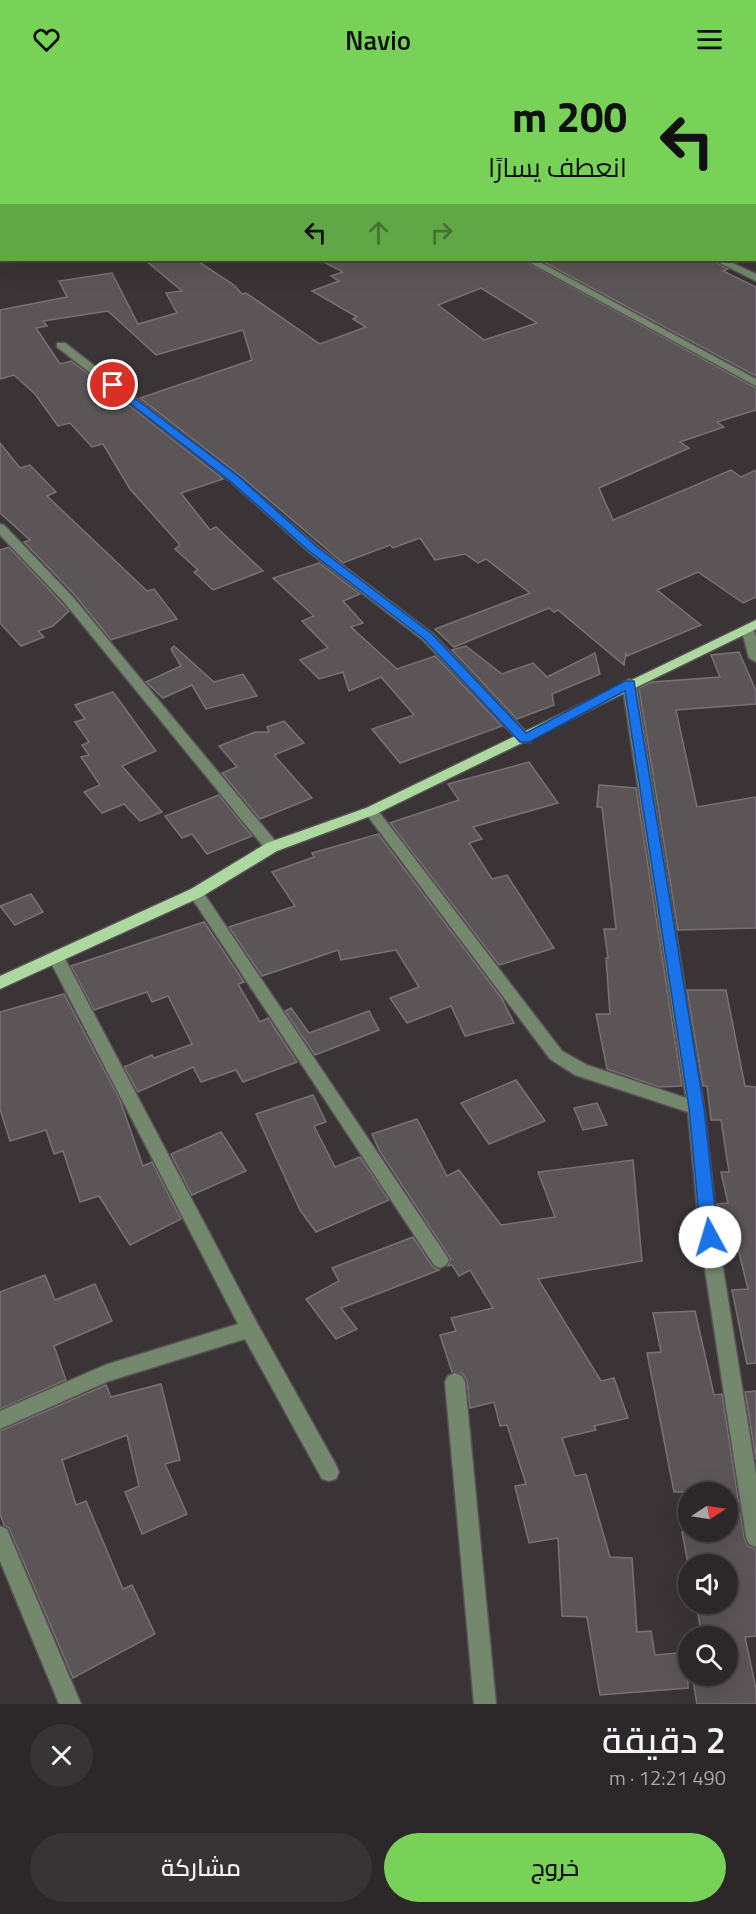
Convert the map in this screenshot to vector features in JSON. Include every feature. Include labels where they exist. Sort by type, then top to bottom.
[{"type":"main road","points":[[0,983],[196,892],[272,848],[371,811],[525,739],[630,683],[751,626]]},
{"type":"street","points":[[532,261],[756,382]]},
{"type":"street","points":[[721,261],[756,278]]},
{"type":"street","points":[[61,345],[234,479],[313,549],[428,637],[525,739]]},
{"type":"street","points":[[0,528],[68,599],[272,848]]},
{"type":"street","points":[[751,626],[756,658]]},
{"type":"street","points":[[630,683],[696,1108],[710,1237],[756,1537]]},
{"type":"street","points":[[371,811],[556,1055],[581,1070],[696,1108]]},
{"type":"street","points":[[196,892],[440,1260]]},
{"type":"street","points":[[56,957],[250,1329],[328,1472]]},
{"type":"street","points":[[0,1420],[105,1374],[250,1329]]},
{"type":"street","points":[[455,1382],[485,1704]]},
{"type":"street","points":[[0,1536],[70,1704]]},
{"type":"building","points":[[146,261],[198,261],[234,285],[242,294],[246,293],[320,344],[366,327],[353,319],[357,317],[312,291],[339,281],[331,276],[343,272],[322,261],[525,261],[756,388],[756,410],[717,422],[724,427],[680,442],[689,448],[599,488],[613,520],[731,470],[741,477],[756,470],[756,597],[743,603],[698,572],[657,590],[701,625],[627,656],[626,652],[624,665],[558,610],[554,612],[549,608],[454,647],[435,629],[530,593],[486,559],[478,563],[465,554],[435,560],[420,538],[393,548],[390,545],[343,563],[242,477],[140,398],[252,360],[243,330],[156,355],[108,311],[43,321],[47,326],[36,328],[60,364],[71,361],[99,382],[110,408],[126,403],[223,479],[181,493],[210,530],[216,527],[263,571],[213,590],[194,572],[198,570],[175,549],[180,545],[130,489],[103,444],[92,447],[70,423],[58,426],[35,394],[14,375],[0,379],[0,310],[67,297],[59,281],[112,273],[138,324],[177,313],[166,293],[182,291]],"holes":[[[481,288],[537,323],[484,340],[438,305]]]},
{"type":"building","points":[[542,261],[714,261],[728,269],[723,271],[756,287],[756,376]]},
{"type":"building","points":[[0,443],[20,468],[30,465],[56,492],[47,496],[147,591],[154,589],[177,619],[111,640],[74,594],[24,542],[30,540],[0,513]]},
{"type":"building","points":[[9,547],[69,611],[53,626],[38,631],[44,637],[21,646],[0,623],[0,550]]},
{"type":"building","points":[[319,563],[360,594],[343,601],[363,623],[351,627],[397,669],[435,656],[502,726],[400,763],[372,729],[414,715],[381,677],[349,691],[343,672],[319,679],[300,660],[328,648],[302,621],[314,616],[273,578]]},
{"type":"building","points":[[174,646],[214,682],[243,674],[257,696],[206,709],[192,685],[163,698],[146,682],[181,666],[171,649]]},
{"type":"building","points":[[466,646],[502,674],[533,663],[547,677],[595,653],[600,674],[552,694],[554,705],[517,719],[452,650]]},
{"type":"building","points":[[739,652],[756,691],[756,704],[676,710],[697,807],[756,797],[756,928],[678,930],[639,688],[652,682],[720,677],[711,655]]},
{"type":"building","points":[[113,692],[156,751],[122,766],[162,812],[140,821],[124,804],[102,813],[84,792],[100,785],[81,757],[89,755],[82,745],[89,742],[75,722],[85,719],[75,705]]},
{"type":"building","points":[[284,721],[304,743],[274,755],[312,798],[260,819],[222,773],[237,767],[219,746],[255,732],[269,732],[267,727]]},
{"type":"building","points":[[529,762],[558,803],[473,827],[482,839],[469,843],[492,879],[507,875],[554,948],[499,965],[390,823],[459,800],[448,784]]},
{"type":"building","points":[[599,785],[636,788],[682,1086],[659,1087],[607,1069],[596,1014],[610,1014],[606,958],[608,958],[604,929],[616,929],[602,807],[597,807]]},
{"type":"building","points":[[219,795],[252,836],[207,854],[192,834],[182,838],[165,816]]},
{"type":"building","points":[[378,834],[502,999],[514,1023],[465,1036],[451,1006],[407,1023],[390,998],[419,987],[396,950],[341,960],[338,950],[262,976],[229,927],[295,906],[272,872],[314,857],[312,853]]},
{"type":"building","points":[[31,894],[43,912],[15,925],[0,906]]},
{"type":"building","points":[[204,922],[244,982],[238,984],[260,1022],[268,1018],[297,1062],[243,1082],[236,1070],[201,1082],[193,1067],[138,1092],[124,1067],[152,1055],[154,1058],[192,1044],[168,996],[152,1002],[147,992],[94,1010],[71,966]]},
{"type":"building","points":[[687,990],[726,990],[745,1086],[756,1087],[756,1363],[747,1364],[732,1290],[748,1289],[738,1249],[724,1250],[720,1236],[717,1204],[728,1203],[721,1172],[729,1172],[721,1120],[711,1120],[707,1086],[703,1086]]},
{"type":"building","points":[[64,994],[120,1100],[143,1166],[152,1162],[181,1219],[130,1245],[99,1196],[80,1202],[63,1151],[54,1154],[46,1130],[10,1141],[0,1109],[0,1012]]},
{"type":"building","points":[[291,1008],[309,1033],[369,1011],[379,1030],[315,1055],[285,1011]]},
{"type":"building","points":[[516,1080],[545,1121],[489,1144],[461,1103]]},
{"type":"building","points":[[313,1095],[326,1122],[314,1126],[335,1167],[360,1157],[389,1200],[316,1232],[300,1210],[256,1114]]},
{"type":"building","points":[[597,1103],[607,1125],[583,1130],[574,1108]]},
{"type":"building","points":[[417,1119],[447,1176],[459,1170],[501,1225],[555,1217],[538,1172],[633,1160],[642,1261],[538,1279],[601,1381],[614,1378],[628,1418],[594,1426],[596,1430],[562,1438],[575,1476],[586,1474],[610,1557],[632,1558],[637,1632],[651,1631],[655,1655],[678,1653],[678,1686],[688,1686],[688,1688],[600,1695],[587,1617],[562,1616],[558,1538],[529,1543],[515,1486],[526,1484],[507,1425],[500,1426],[494,1402],[470,1408],[467,1381],[463,1374],[452,1372],[440,1335],[456,1331],[451,1318],[493,1308],[470,1270],[459,1276],[452,1265],[448,1266],[451,1259],[379,1150],[372,1134]]},
{"type":"building","points":[[221,1132],[246,1171],[192,1195],[171,1154]]},
{"type":"building","points":[[413,1237],[432,1266],[439,1270],[341,1308],[357,1329],[336,1339],[306,1299],[339,1281],[332,1268]]},
{"type":"building","points":[[45,1275],[55,1300],[95,1284],[112,1321],[54,1346],[66,1380],[0,1409],[0,1292]]},
{"type":"building","points":[[695,1311],[714,1395],[722,1394],[736,1482],[678,1482],[678,1492],[674,1492],[647,1353],[661,1352],[653,1313]]},
{"type":"building","points":[[161,1384],[180,1460],[165,1464],[187,1514],[142,1534],[125,1492],[139,1486],[127,1435],[62,1460],[76,1505],[86,1501],[123,1589],[132,1585],[155,1634],[73,1678],[9,1528],[4,1525],[0,1514],[0,1431],[106,1385],[111,1397]]},
{"type":"building","points":[[756,1391],[756,1460],[745,1392]]},
{"type":"building","points":[[738,1498],[744,1537],[748,1546],[756,1549],[756,1636],[745,1637],[756,1689],[756,1704],[697,1704],[694,1686],[738,1686],[738,1626],[700,1626],[698,1614],[738,1614],[738,1554],[686,1554],[684,1542],[738,1542]]},
{"type":"route","points":[[113,385],[234,479],[313,549],[428,637],[525,739],[630,683],[696,1108],[710,1237]]}]
